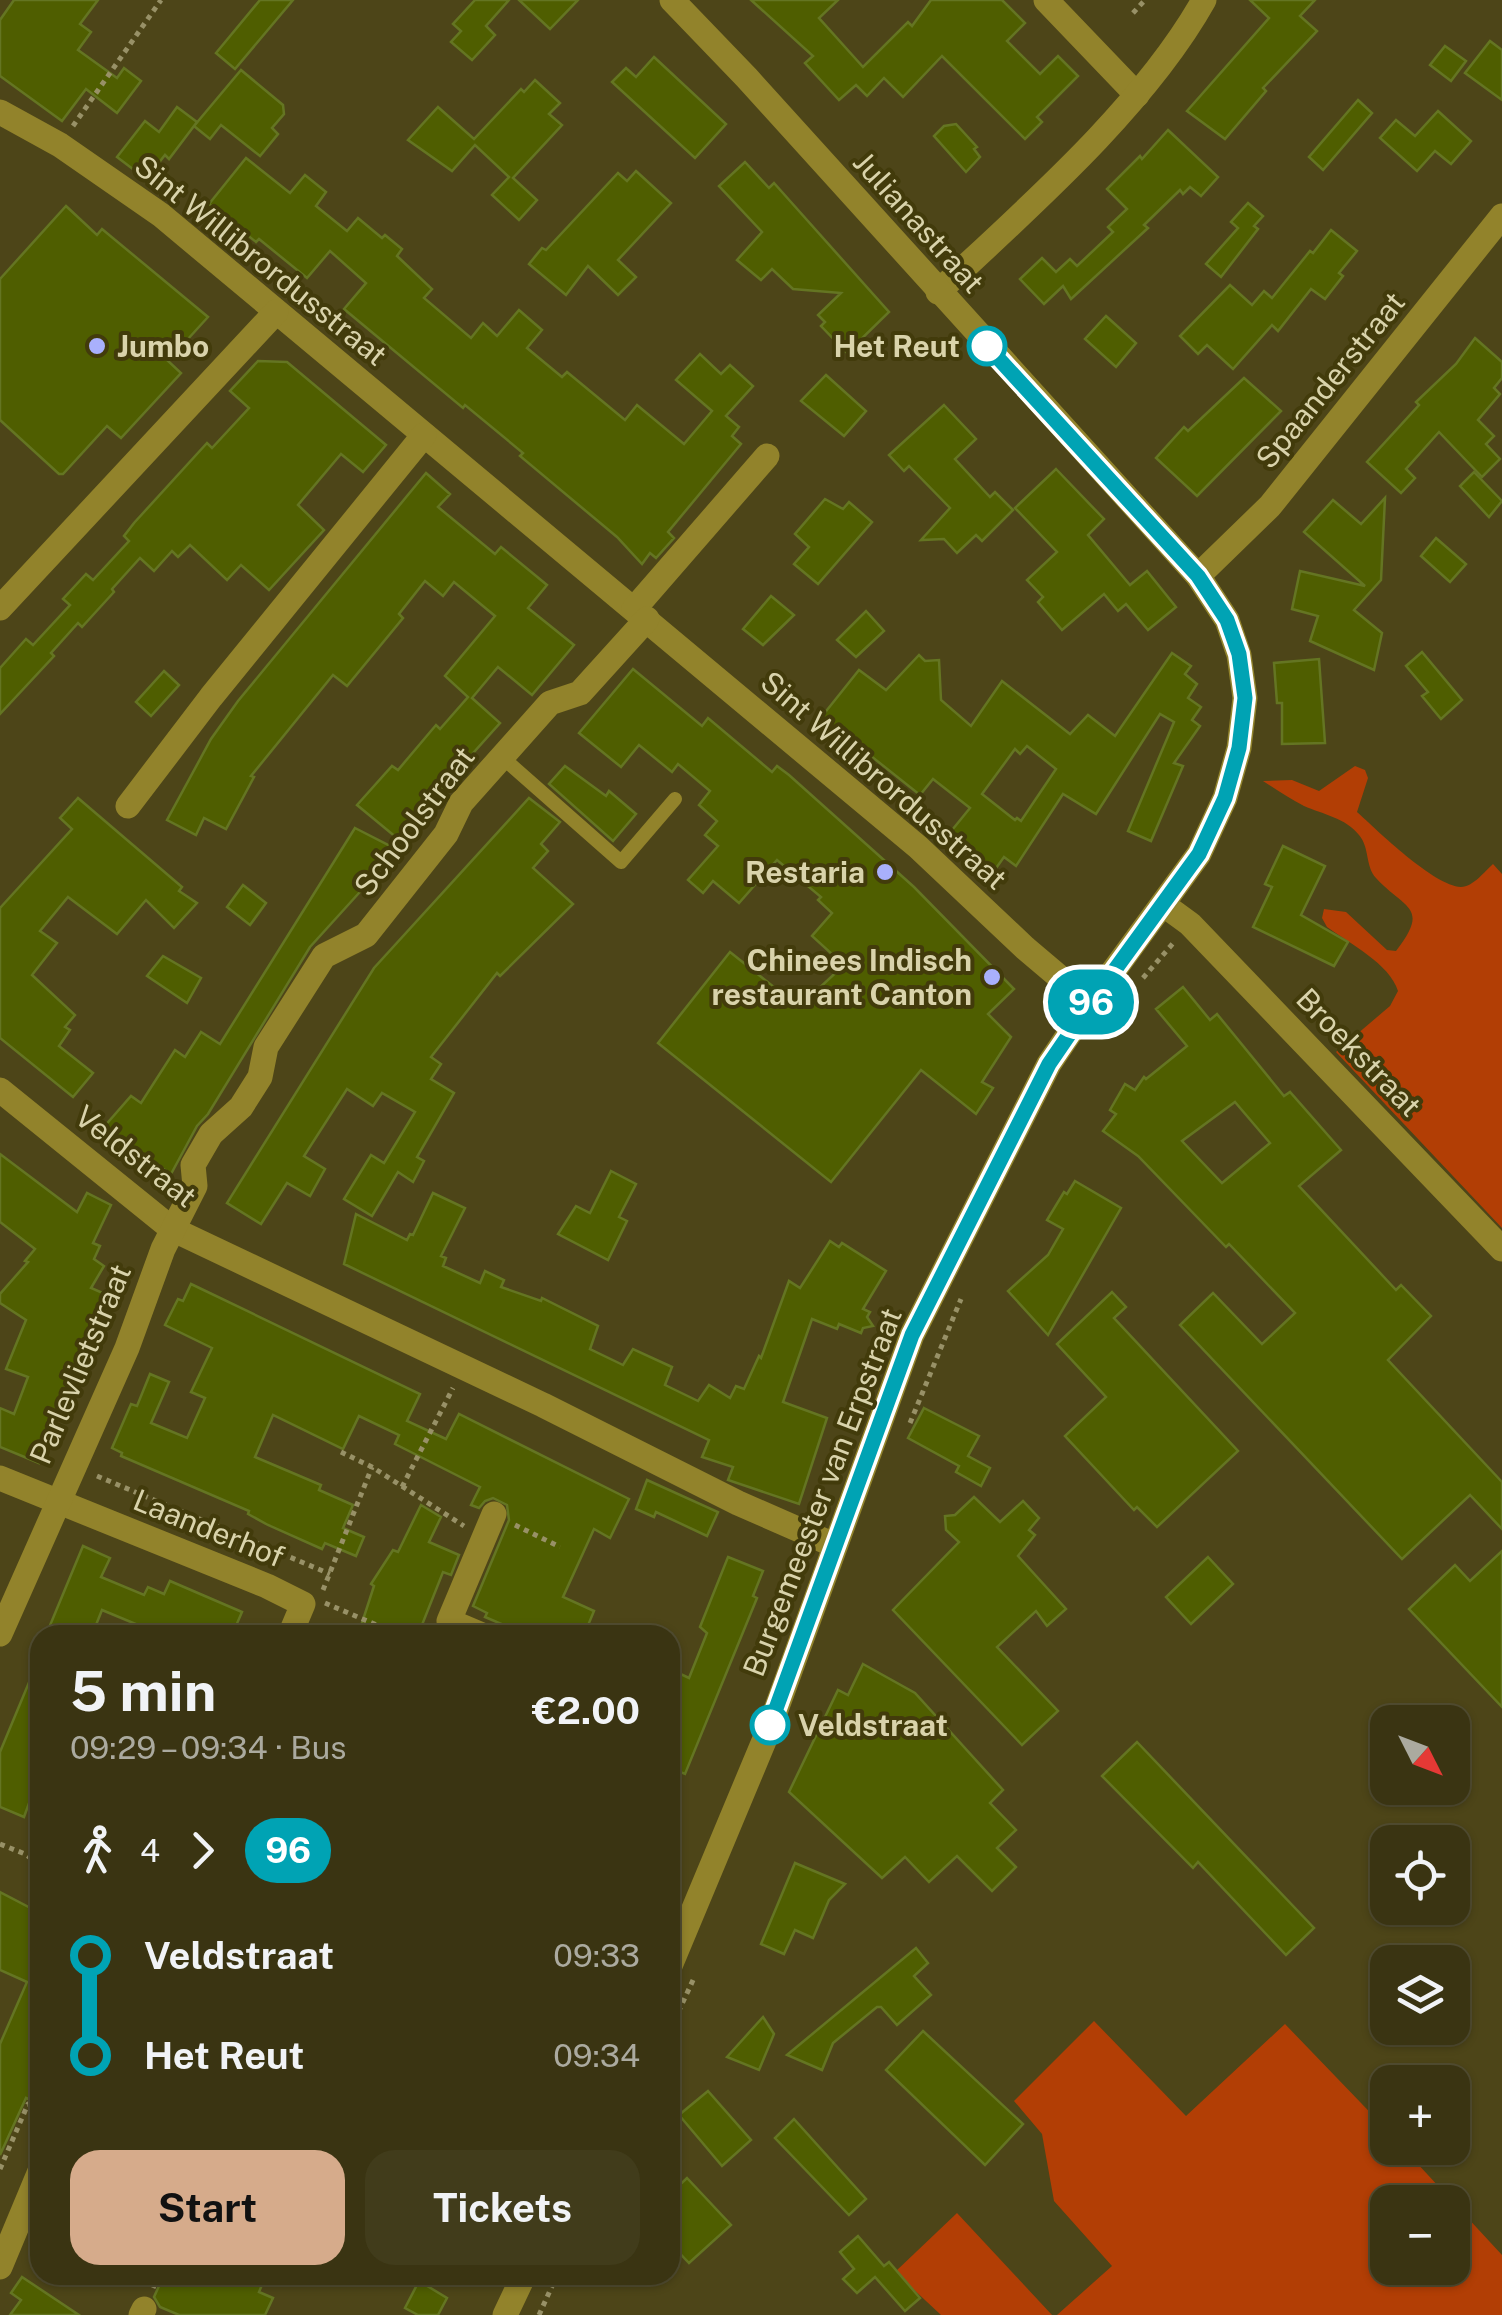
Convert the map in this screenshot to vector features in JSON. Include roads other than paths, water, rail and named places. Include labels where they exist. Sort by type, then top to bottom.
[{"type":"street","name":"Julianastraat","points":[[672,0],[1198,576]]},
{"type":"street","points":[[1046,0],[1137,94]]},
{"type":"street","points":[[938,292],[1137,94],[1186,33],[1204,0]]},
{"type":"street","name":"Sint Willibrordusstraat","points":[[0,112],[60,145],[161,215],[918,847],[1024,948],[1090,1004]]},
{"type":"street","name":"Spaanderstraat","points":[[1198,576],[1270,506],[1502,216]]},
{"type":"street","points":[[0,608],[276,312]]},
{"type":"street","points":[[128,806],[211,697],[424,435]]},
{"type":"street","points":[[640,614],[767,456]]},
{"type":"street","name":"Burgemeester van Erpstraat","points":[[680,1942],[769,1729],[912,1335],[1049,1064],[1199,854],[1225,798],[1239,748],[1245,698],[1239,654],[1227,620],[1198,576]]},
{"type":"street","name":"Schoolstraat","points":[[172,1229],[195,1186],[194,1165],[211,1134],[241,1107],[260,1077],[266,1047],[324,956],[366,935],[446,834],[461,803],[550,702],[580,693],[640,614]]},
{"type":"street","name":"Broekstraat","points":[[1164,905],[1190,924],[1502,1249]]},
{"type":"street","name":"Veldstraat","points":[[0,1090],[172,1229],[543,1405],[738,1503],[834,1545]]},
{"type":"street","name":"Parlevlietstraat","points":[[1,1630],[127,1348],[172,1229]]},
{"type":"street","points":[[0,1478],[58,1502]]},
{"type":"street","name":"Laanderhof","points":[[58,1502],[303,1604],[294,1625]]},
{"type":"street","points":[[458,1625],[449,1621],[494,1514]]},
{"type":"street","points":[[0,2267],[8,2227],[30,2188]]},
{"type":"street","points":[[505,2315],[519,2285]]},
{"type":"lane","points":[[503,758],[620,862],[675,799]]},
{"type":"place","name":"Jumbo","points":[[97,346]]},
{"type":"place","name":"Het Reut","points":[[987,346]]},
{"type":"place","name":"Restaria","points":[[885,872]]},
{"type":"place","name":"Chinees Indisch restaurant Canton","points":[[992,977]]},
{"type":"place","name":"Veldstraat","points":[[770,1725]]}]
